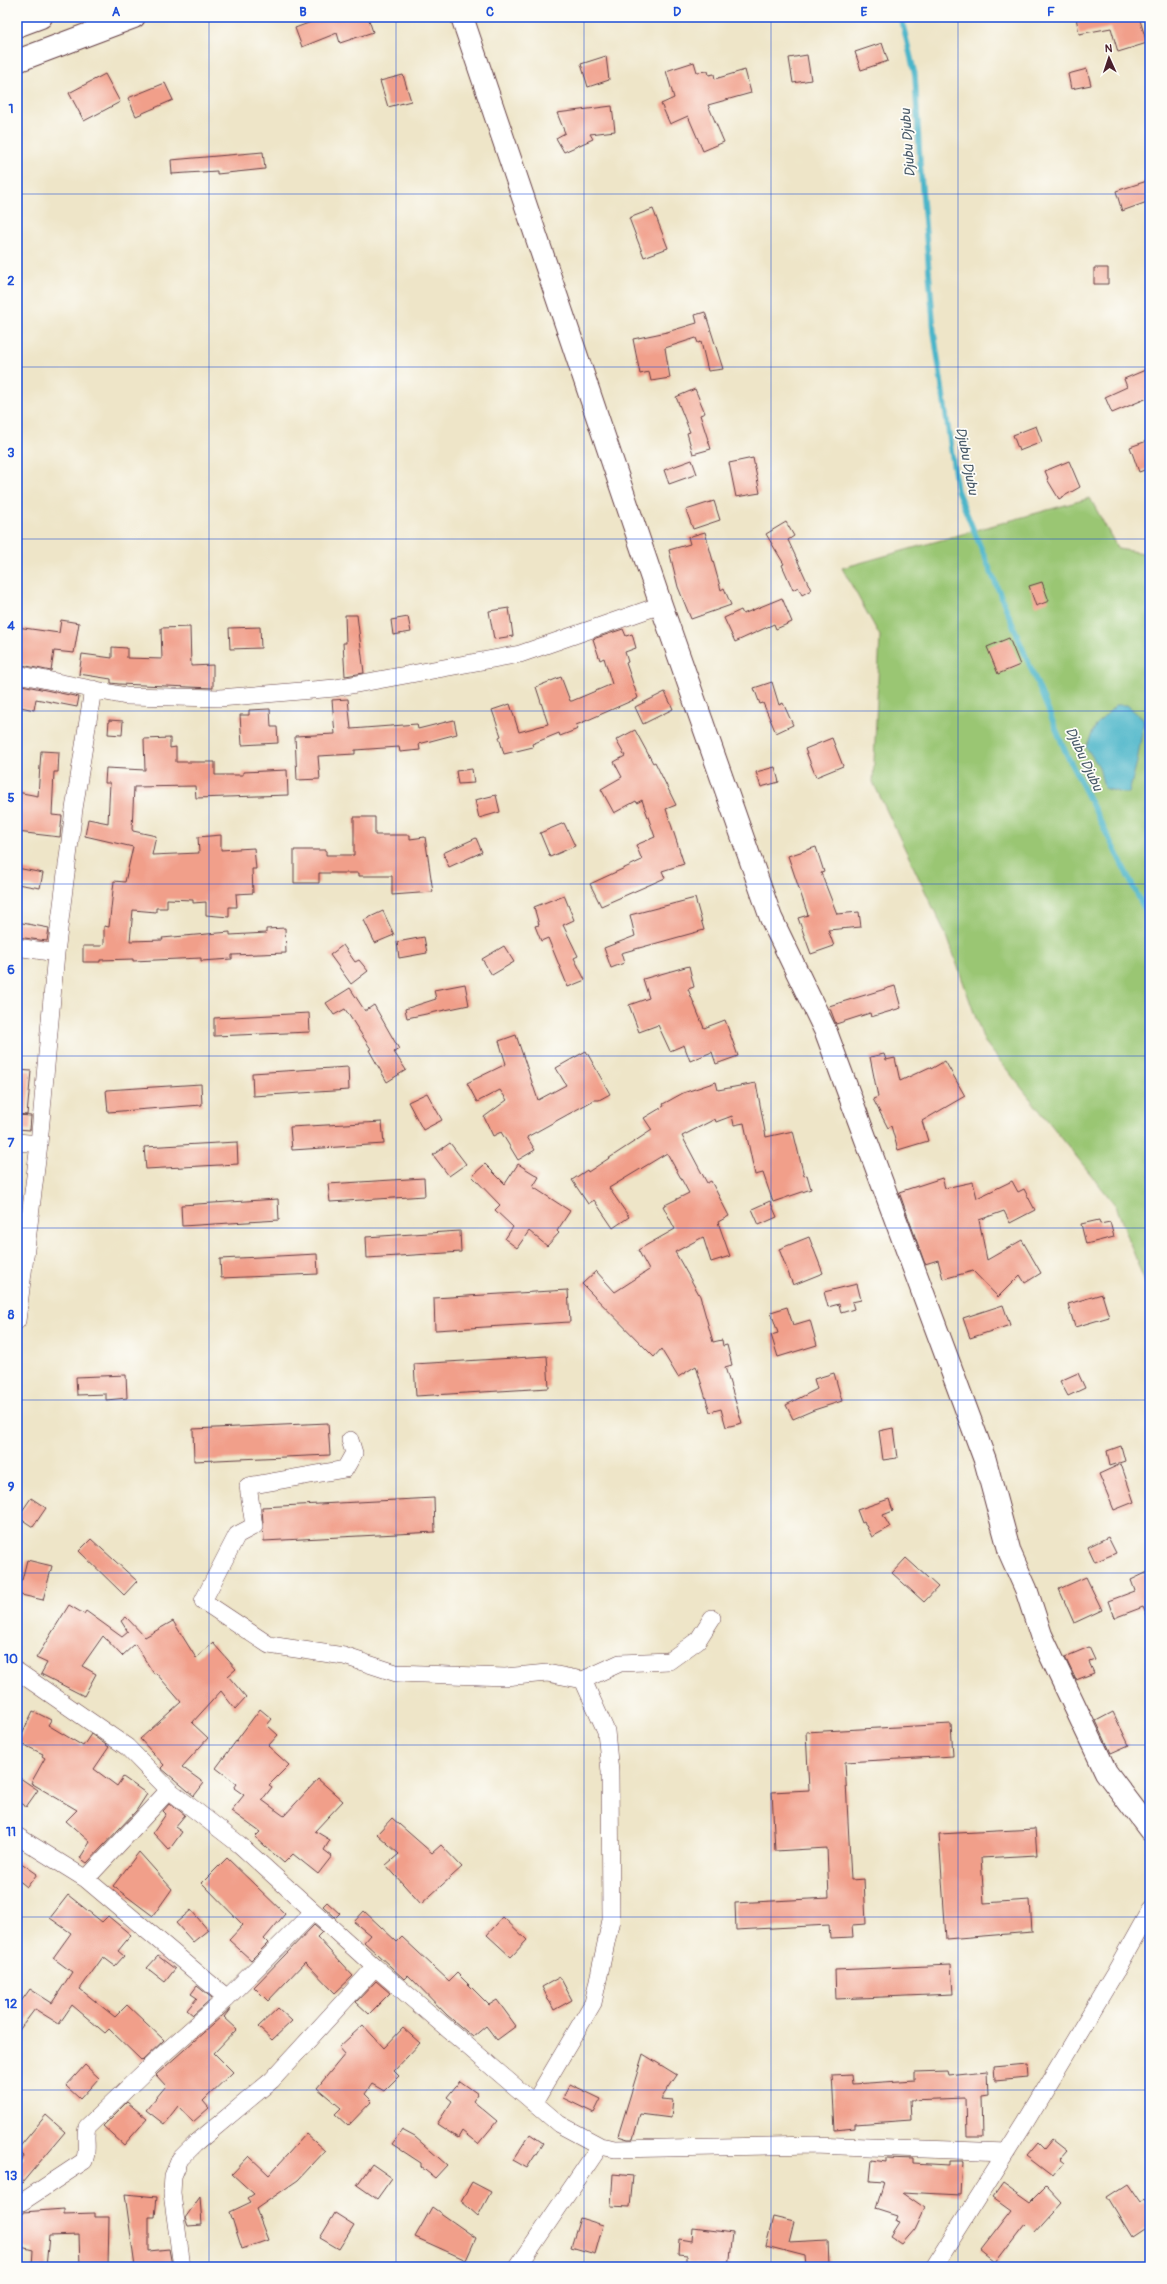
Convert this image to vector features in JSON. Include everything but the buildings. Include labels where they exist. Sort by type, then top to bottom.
[{"type":"street","points":[[17,26],[41,17]]},
{"type":"street","points":[[17,62],[134,17]]},
{"type":"street","points":[[462,17],[661,605],[771,918],[826,1032],[985,1460],[1010,1553],[1026,1589],[1041,1635],[1106,1772],[1150,1830]]},
{"type":"street","points":[[17,674],[126,696],[220,698],[335,688],[520,654],[661,605]]},
{"type":"street","points":[[17,1321],[39,1144],[56,953],[74,809],[93,689]]},
{"type":"street","points":[[17,947],[56,953]]},
{"type":"street","points":[[17,1142],[39,1144]]},
{"type":"street","points":[[350,1440],[354,1453],[345,1469],[248,1486],[254,1526],[237,1535],[203,1601],[269,1645],[344,1656],[396,1673],[505,1678],[547,1674],[582,1680],[620,1663],[669,1662],[698,1640],[712,1618]]},
{"type":"street","points":[[17,1671],[127,1747],[169,1790],[240,1845],[374,1967],[534,2103],[559,2124],[600,2146],[615,2149],[813,2145],[1007,2152]]},
{"type":"street","points":[[534,2103],[593,2003],[611,1920],[610,1772],[606,1731],[582,1680]]},
{"type":"street","points":[[86,1879],[169,1790]]},
{"type":"street","points":[[17,1836],[86,1879],[227,1998]]},
{"type":"street","points":[[934,2267],[1007,2152],[1116,1971],[1150,1910]]},
{"type":"street","points":[[22,2202],[84,2161],[87,2156],[85,2134],[87,2127],[161,2056],[227,1998],[314,1912]]},
{"type":"street","points":[[182,2267],[172,2192],[173,2176],[180,2159],[195,2144],[272,2080],[374,1967]]},
{"type":"street","points":[[518,2267],[600,2146]]},
{"type":"green space","points":[[1090,498],[1118,549],[1150,554],[1150,1296],[1116,1206],[984,1041],[948,939],[873,782],[880,636],[842,568]]},
{"type":"water","points":[[1116,705],[1127,705],[1144,720],[1137,762],[1129,793],[1122,793],[1104,788],[1099,767],[1086,747],[1096,725]]},
{"type":"waterway","name":"Djubu Djubu","points":[[901,17],[915,75],[920,163],[934,332],[957,490],[1066,753],[1150,920]]}]
